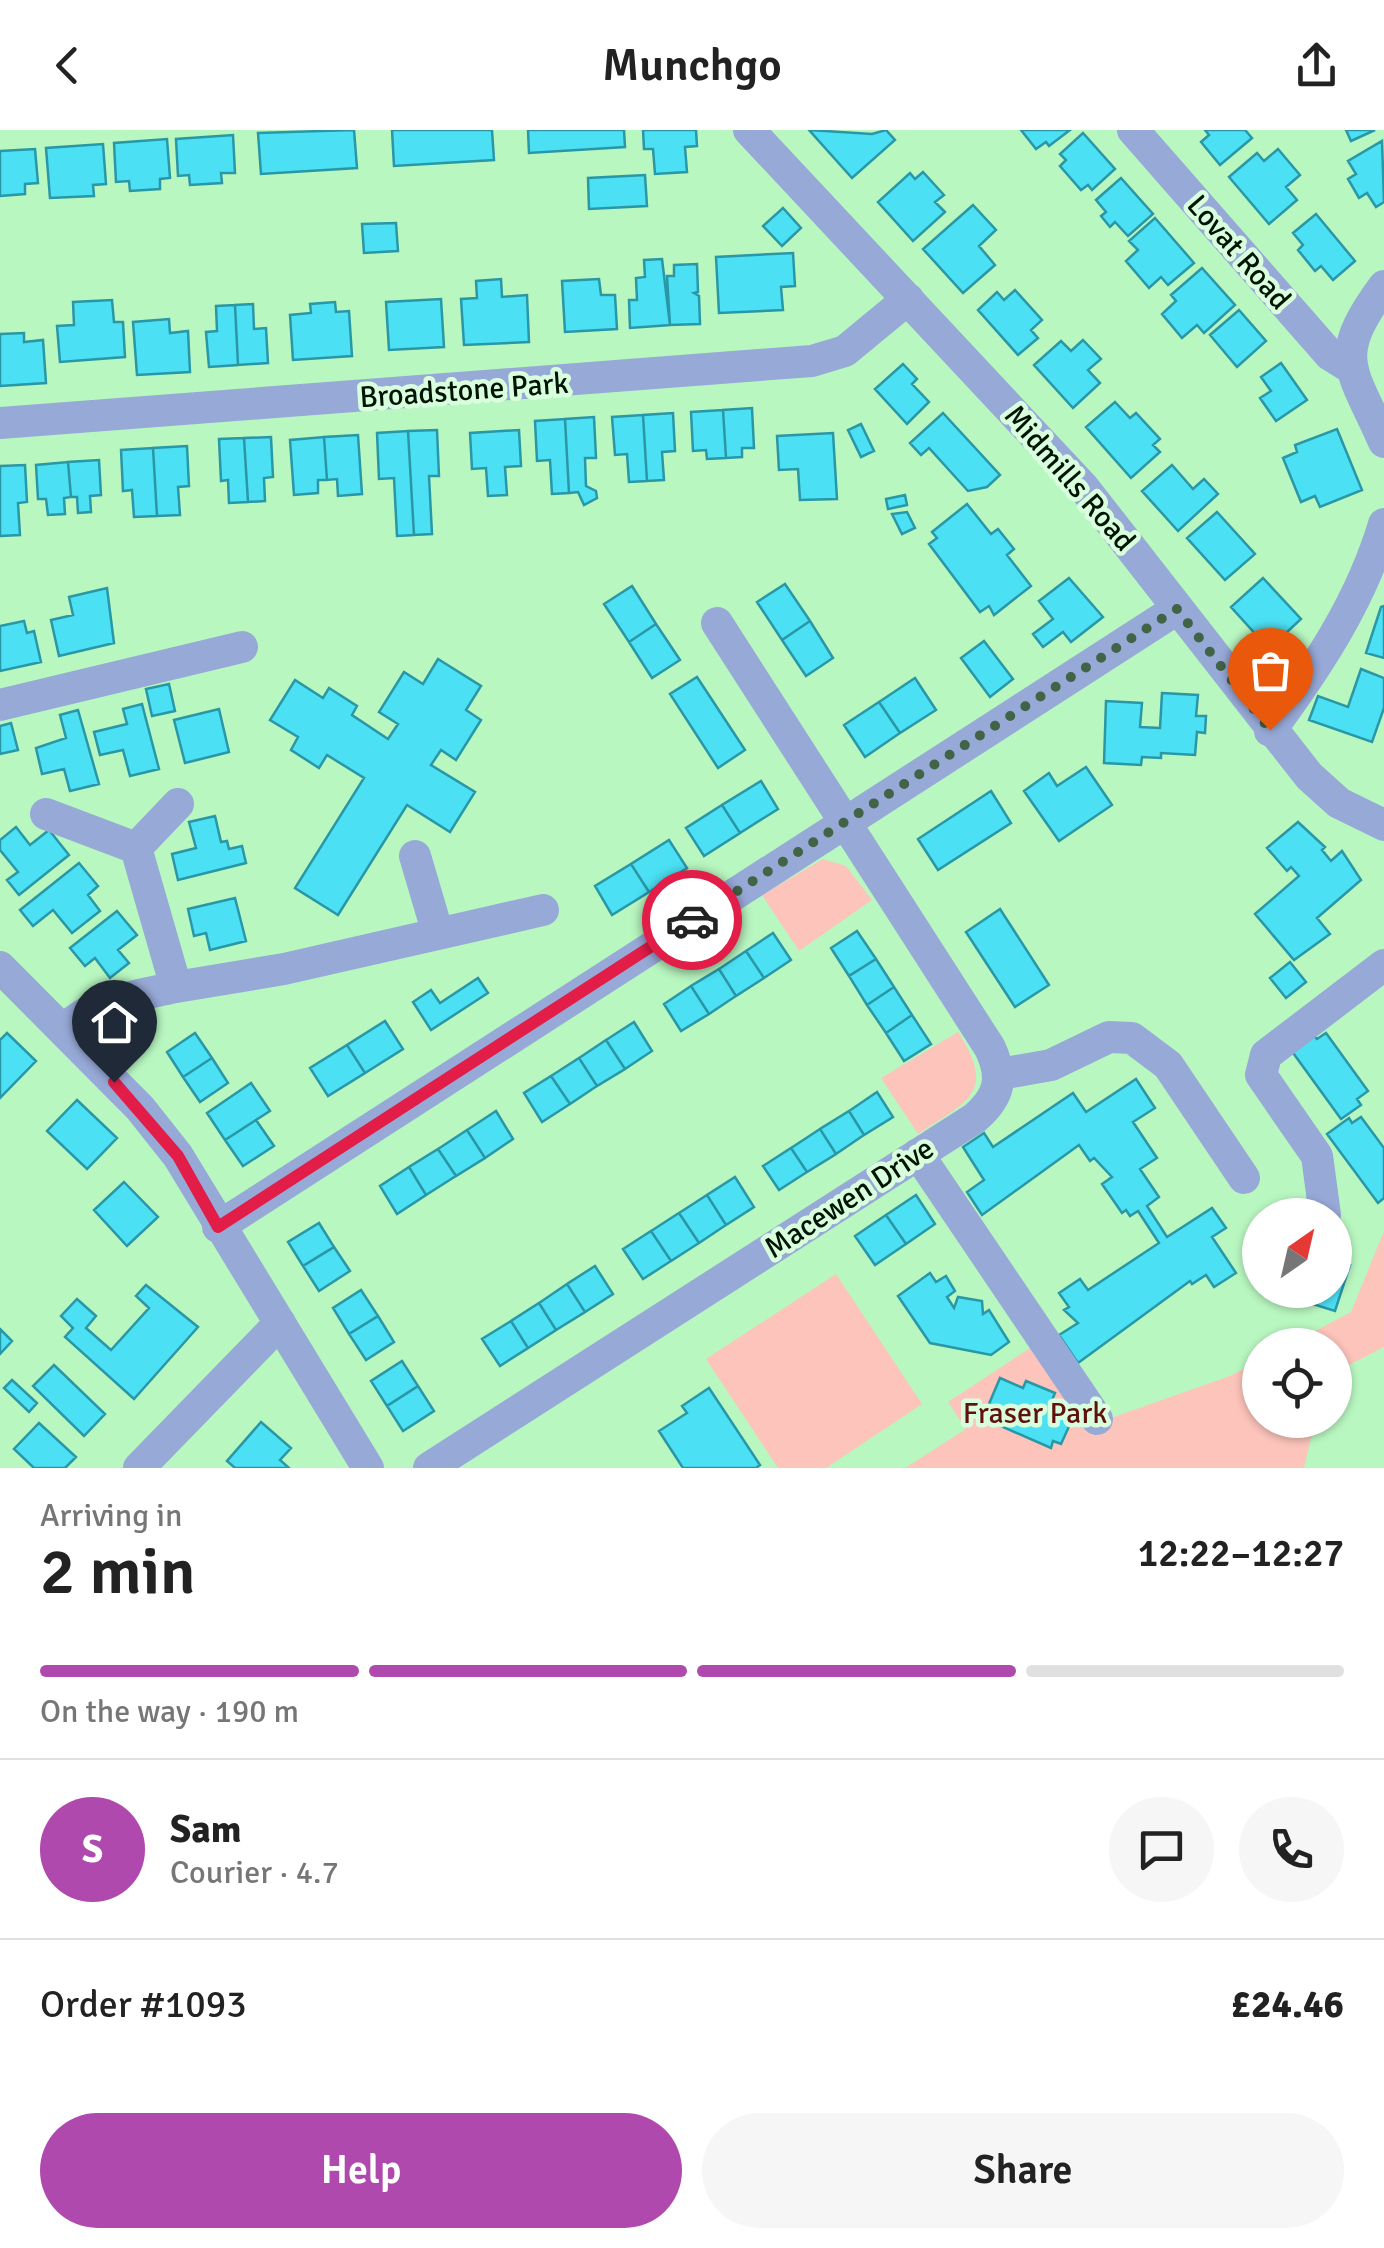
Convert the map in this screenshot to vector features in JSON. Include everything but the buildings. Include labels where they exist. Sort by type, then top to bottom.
[{"type":"street","name":"Midmills Road","points":[[749,130],[1084,488],[1309,776],[1339,803],[1384,824]]},
{"type":"street","name":"Lovat Road","points":[[1133,130],[1330,355],[1351,368]]},
{"type":"street","points":[[1384,286],[1353,335],[1351,368],[1384,442]]},
{"type":"street","name":"Broadstone Park","points":[[0,424],[812,361],[845,351],[908,299]]},
{"type":"street","points":[[1270,730],[1342,627],[1367,576],[1384,524]]},
{"type":"street","points":[[218,1227],[1177,609]]},
{"type":"street","points":[[717,623],[990,1048],[1000,1074],[1051,1065],[1109,1037],[1132,1038],[1168,1065],[1244,1178]]},
{"type":"street","points":[[0,705],[242,647]]},
{"type":"street","points":[[136,848],[178,804]]},
{"type":"street","points":[[46,814],[136,848]]},
{"type":"street","points":[[136,848],[176,986]]},
{"type":"street","points":[[416,856],[438,934]]},
{"type":"street","points":[[64,1030],[79,1015],[106,1004],[176,986],[284,968],[543,910]]},
{"type":"street","points":[[1323,1198],[1317,1156],[1260,1075],[1266,1055],[1384,964]]},
{"type":"street","points":[[0,967],[140,1108],[178,1156],[368,1468]]},
{"type":"street","name":"Macewen Drive","points":[[429,1468],[988,1107],[1000,1074]]},
{"type":"street","points":[[918,1154],[1097,1419]]},
{"type":"street","points":[[138,1468],[280,1324]]},
{"type":"green space","points":[[823,859],[846,866],[872,900],[799,951],[762,895]]},
{"type":"green space","points":[[958,1032],[970,1053],[976,1082],[963,1103],[918,1134],[881,1078]]},
{"type":"green space","points":[[1384,1231],[1384,1347],[1352,1363],[1352,1328],[1321,1328],[1351,1312]]},
{"type":"green space","points":[[836,1274],[922,1404],[826,1468],[778,1468],[706,1359]]},
{"type":"green space","name":"Fraser Park","points":[[1050,1335],[1108,1419],[1242,1370],[1242,1438],[1311,1438],[1304,1468],[905,1468],[966,1429],[948,1402]]},
{"type":"way so far","points":[[692,920],[1177,609],[1270,730]]},
{"type":"route","points":[[114,1082],[178,1156],[218,1227],[692,920]]}]
